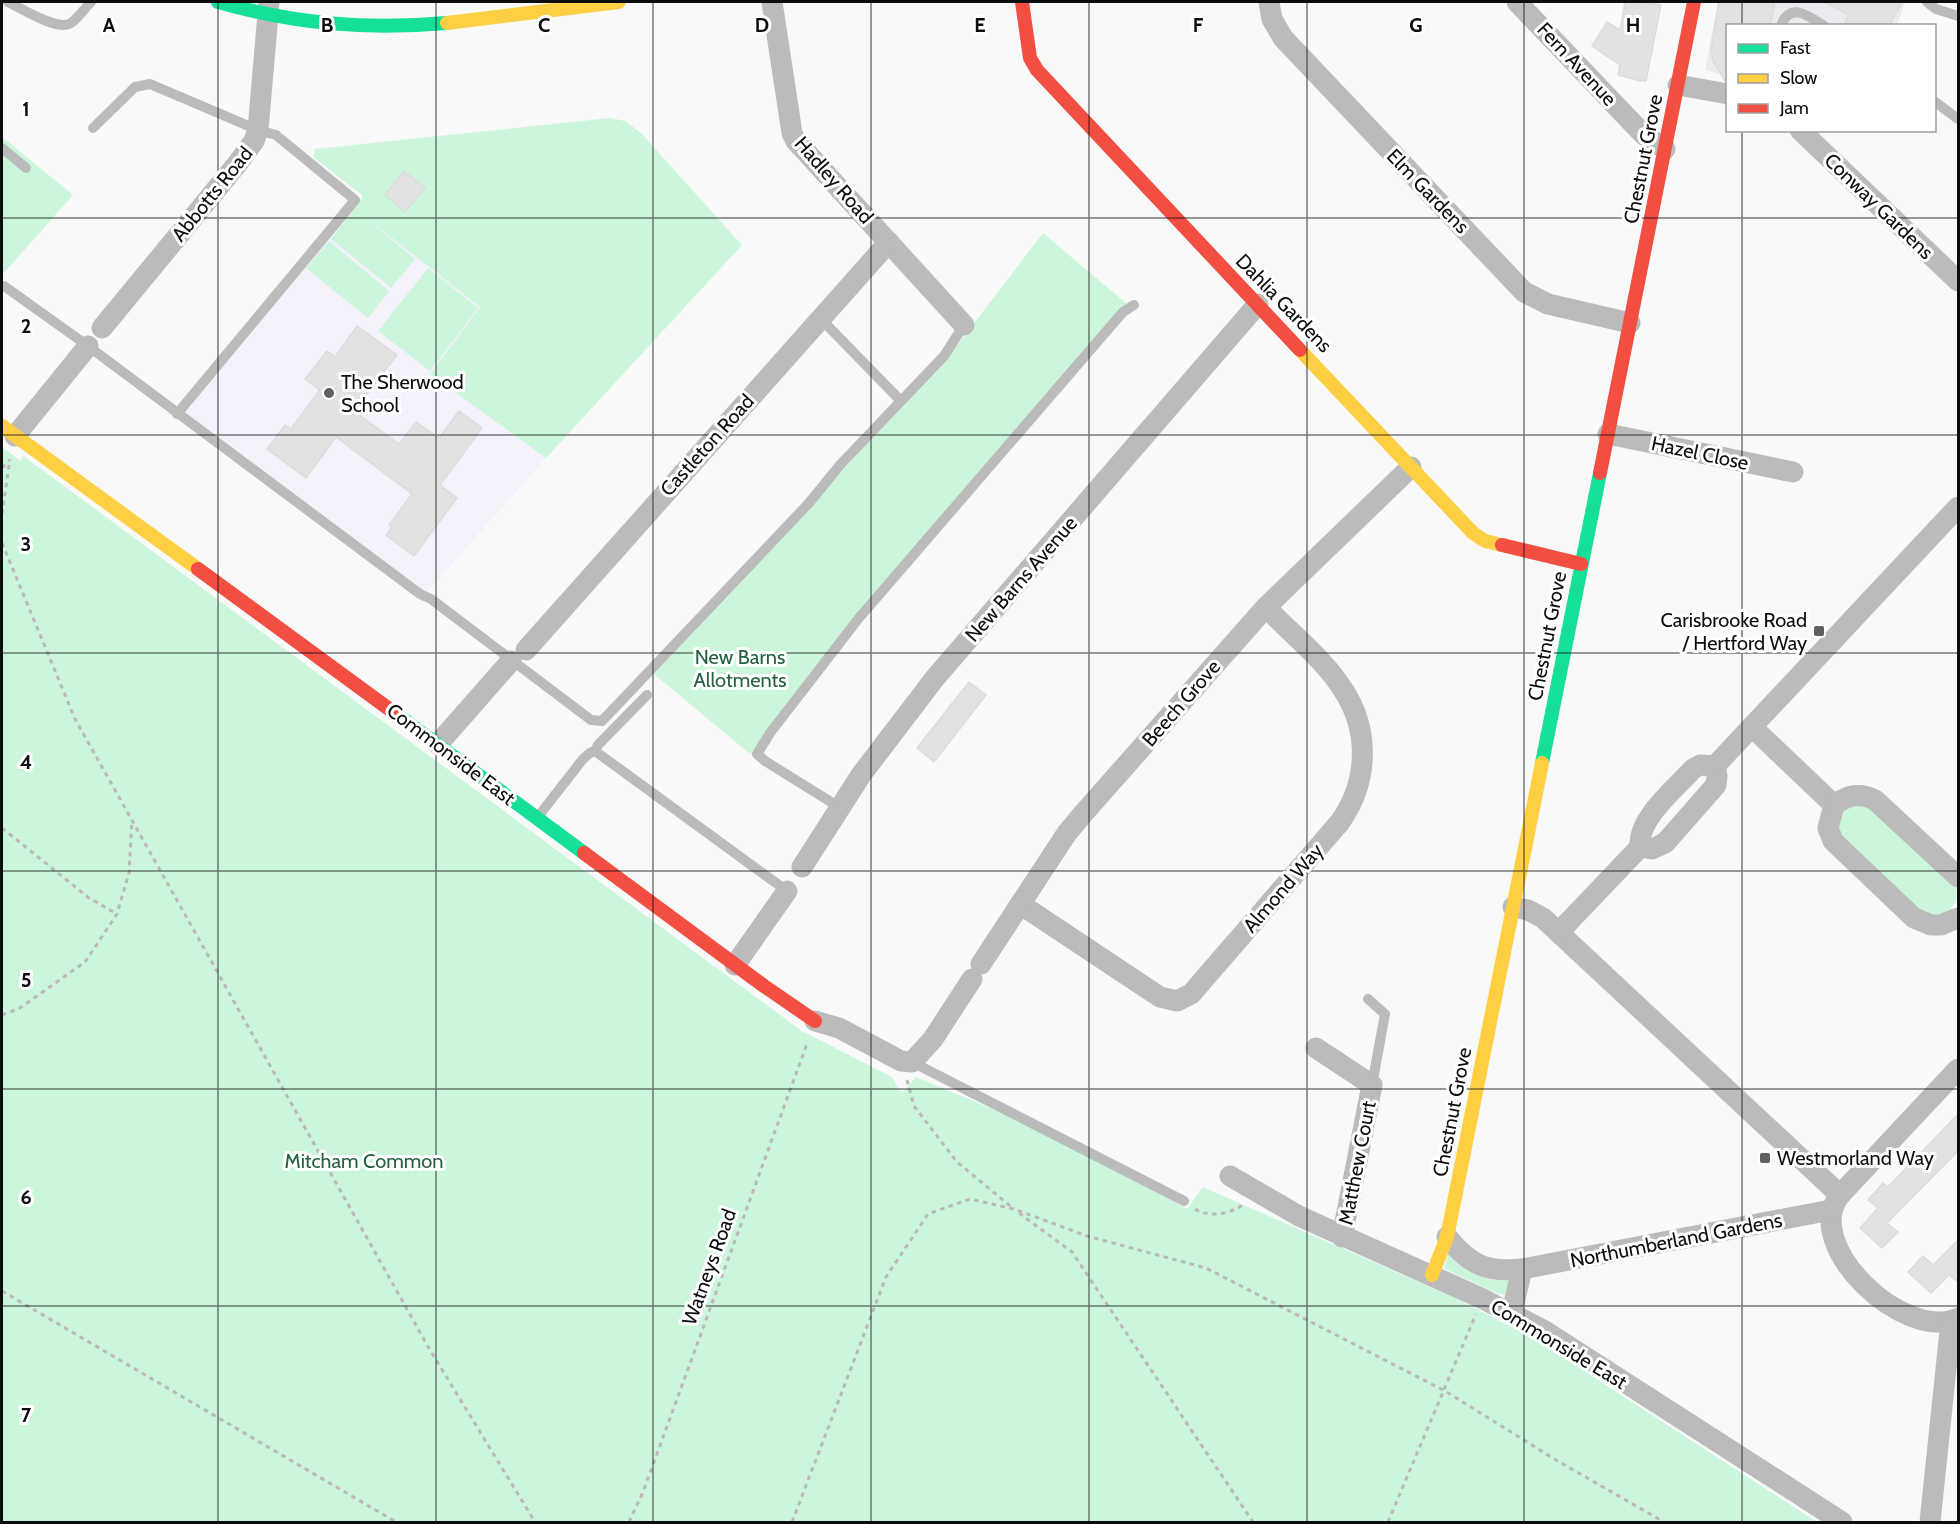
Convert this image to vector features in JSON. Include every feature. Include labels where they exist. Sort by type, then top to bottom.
[{"type":"street","points":[[218,2],[268,8],[333,25],[376,27],[429,24],[554,6],[619,2]]},
{"type":"street","name":"Hadley Road","points":[[772,2],[792,133],[802,147],[964,325]]},
{"type":"street","name":"Dahlia Gardens","points":[[1022,2],[1030,58],[1037,69],[1473,533],[1485,541],[1581,564]]},
{"type":"street","name":"Elm Gardens","points":[[1269,2],[1272,19],[1283,38],[1524,292],[1548,304],[1630,323]]},
{"type":"street","name":"Fern Avenue","points":[[1517,2],[1643,134],[1665,149]]},
{"type":"street","name":"Chestnut Grove","points":[[1432,1275],[1447,1237],[1694,2]]},
{"type":"street","name":"Abbotts Road","points":[[102,328],[254,141],[258,129],[268,8]]},
{"type":"street","points":[[1678,85],[1726,94]]},
{"type":"street","name":"Conway Gardens","points":[[1802,132],[1959,281]]},
{"type":"street","name":"Castleton Road","points":[[438,744],[889,242]]},
{"type":"street","name":"New Barns Avenue","points":[[802,867],[839,807],[935,678],[1258,304]]},
{"type":"street","points":[[8,431],[88,346]]},
{"type":"street","name":"Commonside East","points":[[8,431],[438,744],[735,965],[815,1021],[839,1028],[907,1061]]},
{"type":"street","name":"Hazel Close","points":[[1608,434],[1793,472]]},
{"type":"street","name":"Beech Grove","points":[[907,1061],[933,1039],[1067,833],[1082,815],[1266,607],[1411,466]]},
{"type":"street","points":[[1715,766],[1955,517]]},
{"type":"street","name":"Almond Way","points":[[1020,904],[1160,997],[1177,1001],[1191,994],[1340,822],[1354,799],[1361,772],[1362,744],[1356,716],[1349,699],[1332,674],[1266,607]]},
{"type":"street","points":[[1752,727],[1834,805]]},
{"type":"street","points":[[1559,932],[1640,847],[1639,838],[1647,819],[1693,769],[1708,764],[1715,766]]},
{"type":"street","points":[[1640,847],[1652,849],[1665,843],[1716,785],[1718,776],[1715,766]]},
{"type":"street","points":[[1958,917],[1941,925],[1931,925],[1914,918],[1833,841],[1828,828],[1834,805],[1843,799],[1859,795],[1875,800],[1959,877]]},
{"type":"street","points":[[735,965],[787,891]]},
{"type":"street","points":[[1513,907],[1537,913],[1559,932],[1835,1202]]},
{"type":"street","name":"Matthew Court","points":[[1316,1048],[1372,1085],[1342,1237]]},
{"type":"street","points":[[1930,1522],[1955,1320],[1933,1322],[1912,1317],[1872,1293],[1859,1280],[1844,1258],[1831,1228],[1835,1202],[1959,1069]]},
{"type":"street","name":"Commonside East","points":[[1230,1176],[1342,1237],[1512,1312],[1555,1337],[1842,1522]]},
{"type":"street","name":"Northumberland Gardens","points":[[1447,1237],[1473,1262],[1489,1269],[1506,1271],[1835,1202]]},
{"type":"street","points":[[1512,1312],[1522,1269]]},
{"type":"lane","points":[[8,2],[54,24],[64,26],[71,23],[91,2]]},
{"type":"lane","points":[[1927,2],[1936,9],[1959,16]]},
{"type":"lane","points":[[1781,24],[1783,18],[1790,13],[1798,12],[1820,24]]},
{"type":"lane","points":[[93,128],[135,87],[150,84],[276,135],[355,200],[177,414]]},
{"type":"lane","points":[[1936,102],[1959,119]]},
{"type":"lane","points":[[2,148],[26,168]]},
{"type":"lane","points":[[4,286],[420,594],[431,599],[506,655],[518,656],[591,720],[602,721],[809,503],[840,465],[944,356],[964,325]]},
{"type":"lane","points":[[839,807],[757,754],[790,706],[859,618],[1123,312],[1134,305]]},
{"type":"lane","points":[[820,318],[901,401]]},
{"type":"lane","points":[[596,751],[598,745],[647,695]]},
{"type":"lane","points":[[537,818],[583,759],[596,751]]},
{"type":"lane","points":[[596,751],[787,891]]},
{"type":"lane","points":[[1368,999],[1385,1014],[1372,1085]]},
{"type":"lane","points":[[907,1061],[1184,1202]]},
{"type":"path","points":[[2,514],[10,460],[8,431]]},
{"type":"path","points":[[2,468],[10,460]]},
{"type":"path","points":[[2,543],[75,719],[430,1350],[535,1522]]},
{"type":"path","points":[[2,1016],[20,1008],[86,963],[117,914],[129,873],[132,820]]},
{"type":"path","points":[[2,828],[88,898],[117,914]]},
{"type":"path","name":"Watneys Road","points":[[629,1522],[643,1492],[815,1021]]},
{"type":"path","points":[[907,1061],[914,1106],[957,1162],[1014,1209],[1072,1252],[1252,1522]]},
{"type":"path","points":[[1184,1202],[1200,1212],[1215,1215],[1242,1206],[1254,1191]]},
{"type":"path","points":[[792,1522],[886,1277],[928,1214],[970,1199],[1014,1209],[1087,1236],[1206,1268],[1445,1391],[1556,1460],[1664,1522]]},
{"type":"path","points":[[2,1291],[396,1522]]},
{"type":"path","points":[[1388,1522],[1482,1299]]},
{"type":"shaded area","points":[[1718,2],[1905,2],[1897,24],[1726,24],[1726,76],[1705,70]]},
{"type":"shaded area","name":"The Sherwood School","points":[[353,207],[481,307],[430,374],[546,458],[426,593],[186,412]]},
{"type":"green space","points":[[610,118],[625,121],[641,133],[742,245],[546,458],[430,374],[480,307],[364,216],[415,259],[391,288],[331,239],[363,196],[313,157],[315,149]]},
{"type":"green space","points":[[2,137],[73,195],[2,275]]},
{"type":"green space","name":"New Barns Allotments","points":[[1043,233],[1127,304],[884,583],[810,673],[750,754],[654,674],[952,352]]},
{"type":"green space","points":[[329,241],[389,291],[368,318],[306,268]]},
{"type":"green space","points":[[428,268],[478,308],[430,371],[378,331]]},
{"type":"green space","name":"Mitcham Common","points":[[2,447],[21,461],[22,455],[802,1031],[892,1077],[899,1090],[903,1092],[916,1077],[1028,1124],[1187,1209],[1203,1187],[1455,1298],[1530,1336],[1817,1522],[2,1522]]},
{"type":"green space","points":[[1863,801],[1954,883],[1957,891],[1956,899],[1947,913],[1926,917],[1835,829],[1843,808]]},
{"type":"green space","points":[[1448,1254],[1507,1279],[1511,1283],[1509,1293],[1504,1295],[1496,1293],[1444,1268]]},
{"type":"building","points":[[1625,2],[1661,5],[1646,81],[1618,75],[1620,65],[1592,46],[1607,22],[1620,30]]},
{"type":"building","points":[[1719,2],[1775,2],[1770,24],[1726,24],[1726,81],[1713,61],[1711,50]]},
{"type":"building","points":[[1825,2],[1902,2],[1890,24],[1845,24],[1849,15]]},
{"type":"building","points":[[404,171],[425,188],[405,212],[385,195]]},
{"type":"building","points":[[357,326],[397,355],[354,411],[399,444],[416,422],[439,438],[459,411],[482,428],[440,485],[457,498],[414,556],[386,535],[392,527],[389,525],[412,494],[336,437],[306,478],[267,449],[285,425],[291,429],[320,390],[305,379],[327,351],[335,357]]},
{"type":"building","points":[[969,682],[986,695],[934,762],[917,748]]},
{"type":"building","points":[[1959,1113],[1959,1150],[1887,1223],[1898,1232],[1882,1248],[1860,1228],[1878,1208],[1868,1200],[1883,1183],[1888,1187]]},
{"type":"building","points":[[1959,1239],[1959,1283],[1949,1275],[1931,1293],[1908,1272],[1923,1256],[1933,1265]]},
{"type":"traffic: fast","points":[[218,2],[275,16],[331,23],[388,26],[447,23]]},
{"type":"traffic: fast","points":[[1542,763],[1600,473]]},
{"type":"traffic: fast","points":[[400,717],[584,853]]},
{"type":"traffic: slow","points":[[447,23],[619,2]]},
{"type":"traffic: slow","points":[[1300,350],[1473,533],[1485,541],[1502,545]]},
{"type":"traffic: slow","points":[[2,426],[198,569]]},
{"type":"traffic: slow","points":[[1432,1275],[1447,1237],[1542,763]]},
{"type":"traffic: jam","points":[[1022,2],[1030,58],[1037,70],[1300,350]]},
{"type":"traffic: jam","points":[[1600,473],[1694,2]]},
{"type":"traffic: jam","points":[[1502,545],[1581,564]]},
{"type":"traffic: jam","points":[[198,569],[400,717]]},
{"type":"traffic: jam","points":[[584,853],[815,1021]]},
{"type":"place","name":"The Sherwood School","points":[[329,393]]},
{"type":"place","name":"Carisbrooke Road / Hertford Way","points":[[1819,631]]},
{"type":"place","name":"Westmorland Way","points":[[1765,1158]]}]
